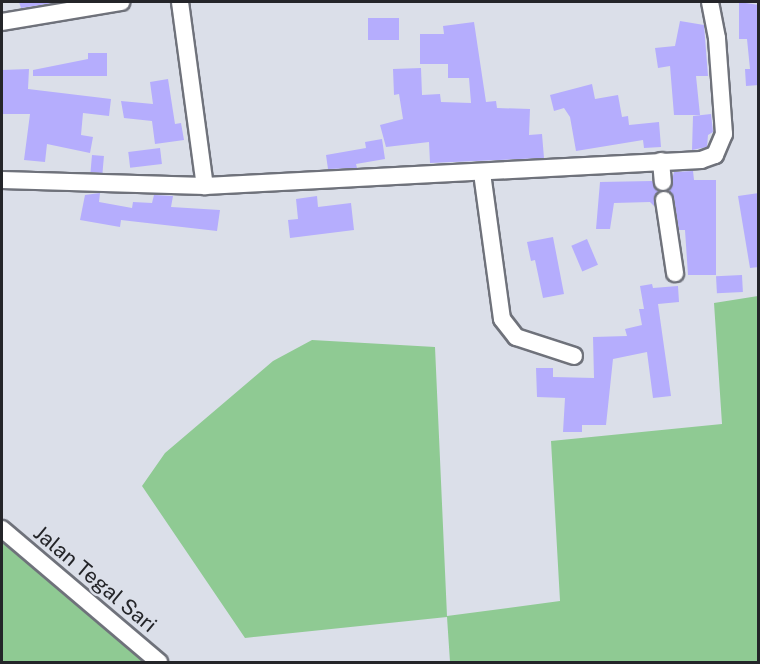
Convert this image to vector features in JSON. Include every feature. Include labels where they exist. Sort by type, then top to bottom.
[{"type":"street","points":[[2,22],[121,2]]},
{"type":"street","points":[[180,2],[205,186]]},
{"type":"street","points":[[2,180],[205,186],[482,173],[701,159],[715,154],[721,146],[724,109],[710,2]]},
{"type":"street","points":[[661,161],[663,182]]},
{"type":"street","points":[[482,173],[502,319],[516,337],[574,356]]},
{"type":"street","points":[[664,200],[675,273]]},
{"type":"street","name":"Jalan Tegal Sari","points":[[2,529],[159,663]]},
{"type":"green space","points":[[758,296],[758,662],[450,662],[447,617],[245,638],[142,486],[165,453],[273,361],[312,340],[435,347],[447,616],[560,601],[551,441],[722,424],[714,303]]},
{"type":"green space","points":[[2,541],[145,662],[2,662]]},
{"type":"building","points":[[19,2],[60,2],[21,8]]},
{"type":"building","points":[[739,2],[759,5],[759,85],[746,86],[745,69],[750,69],[747,39],[739,39]]},
{"type":"building","points":[[368,18],[399,18],[399,40],[368,40]]},
{"type":"building","points":[[680,21],[704,25],[708,76],[696,76],[700,115],[674,115],[670,66],[658,68],[655,48],[675,46]]},
{"type":"building","points":[[474,22],[486,102],[496,101],[497,108],[530,109],[529,135],[542,134],[544,158],[430,163],[429,142],[386,147],[380,125],[403,119],[399,94],[394,95],[393,69],[421,68],[422,95],[440,94],[441,102],[471,103],[469,78],[448,78],[448,64],[420,64],[420,34],[444,34],[443,26]]},
{"type":"building","points":[[88,53],[107,53],[107,76],[33,76],[33,70],[88,59]]},
{"type":"building","points":[[29,69],[28,89],[111,99],[109,116],[83,113],[81,135],[93,137],[90,153],[47,144],[45,162],[24,160],[30,114],[2,114],[2,70]]},
{"type":"building","points":[[168,79],[175,124],[181,123],[184,140],[155,144],[152,121],[124,118],[121,101],[153,104],[150,82]]},
{"type":"building","points":[[592,84],[595,99],[618,95],[622,117],[628,116],[629,125],[659,122],[661,147],[644,148],[643,140],[576,151],[570,117],[564,108],[554,111],[550,95]]},
{"type":"building","points":[[711,114],[713,132],[708,135],[707,147],[692,150],[693,116]]},
{"type":"building","points":[[382,139],[385,159],[356,164],[357,168],[328,169],[326,155],[366,148],[365,142]]},
{"type":"building","points":[[160,148],[162,164],[130,168],[128,152]]},
{"type":"building","points":[[92,155],[104,156],[102,173],[91,172]]},
{"type":"building","points":[[693,171],[694,180],[716,180],[716,275],[688,275],[685,230],[679,230],[674,198],[669,191],[674,172]]},
{"type":"building","points":[[652,181],[658,191],[654,206],[650,202],[614,203],[610,229],[596,229],[600,182]]},
{"type":"building","points":[[100,193],[99,202],[132,208],[133,202],[152,203],[154,195],[173,196],[171,207],[220,210],[217,231],[121,220],[120,227],[80,220],[85,195]]},
{"type":"building","points":[[759,193],[759,267],[750,268],[738,196]]},
{"type":"building","points":[[317,196],[318,207],[351,203],[354,230],[290,238],[288,220],[298,219],[296,199]]},
{"type":"building","points":[[553,237],[564,294],[543,298],[535,260],[531,261],[527,242]]},
{"type":"building","points":[[587,239],[598,265],[582,271],[571,246]]},
{"type":"building","points":[[742,275],[743,292],[717,293],[716,276]]},
{"type":"building","points":[[652,284],[653,288],[678,286],[679,302],[658,304],[671,396],[653,398],[647,352],[613,359],[606,425],[582,425],[582,432],[563,432],[565,398],[537,397],[536,368],[553,368],[553,377],[594,378],[593,337],[627,336],[625,329],[642,325],[639,309],[644,309],[640,286]]}]
